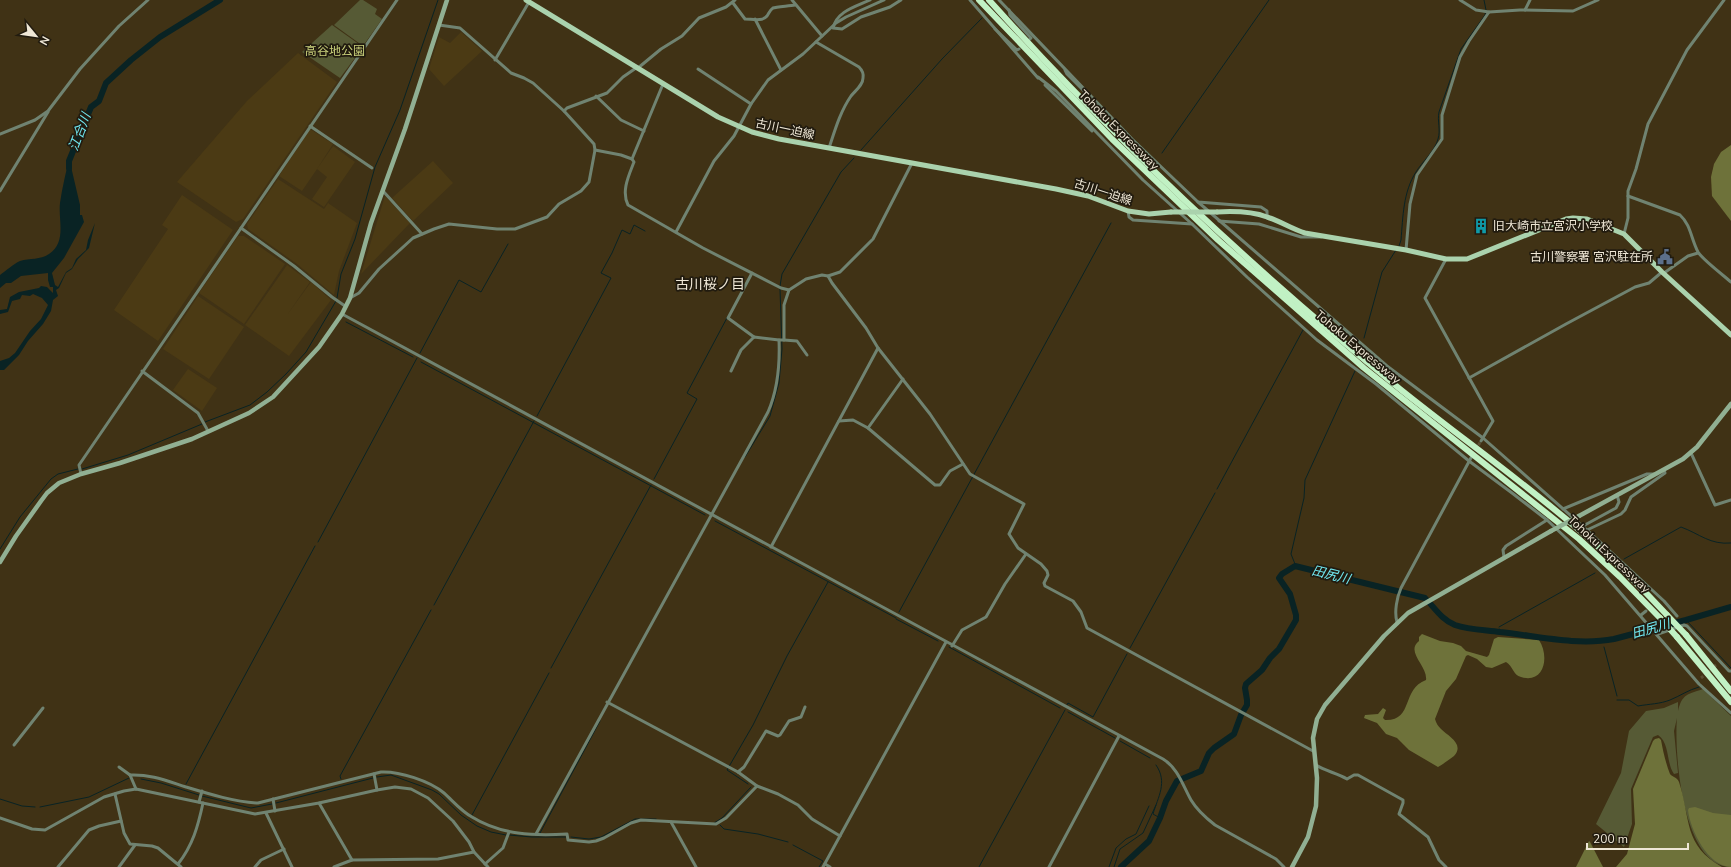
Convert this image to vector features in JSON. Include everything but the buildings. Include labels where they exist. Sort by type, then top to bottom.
[{"type":"highway","name":"Tohoku Expressway","points":[[979,0],[1112,139],[1218,240],[1364,368],[1579,539],[1620,577],[1678,638],[1731,702]]},
{"type":"highway","name":"Tohoku Expressway","points":[[989,0],[1117,134],[1223,235],[1395,385],[1584,534],[1626,572],[1686,635],[1731,691]]},
{"type":"main road","name":"古川一迫線","points":[[527,1],[700,107],[739,127],[772,138],[1079,193],[1128,212],[1149,214],[1171,212],[1248,212],[1267,217],[1296,231],[1400,249],[1446,259],[1467,259],[1573,218],[1587,219],[1624,234],[1731,335]]},
{"type":"street","points":[[0,191],[48,111],[80,69],[119,26],[148,0]]},
{"type":"street","points":[[81,474],[79,465],[397,0]]},
{"type":"street","points":[[0,562],[16,535],[47,493],[58,483],[81,474],[120,463],[192,439],[249,413],[273,397],[319,346],[342,314],[350,298],[383,191],[447,0]]},
{"type":"street","points":[[792,0],[822,36]]},
{"type":"street","points":[[833,28],[835,20],[838,16],[870,0]]},
{"type":"street","points":[[676,232],[714,161],[734,136],[751,104],[768,80],[833,28],[836,23],[884,0]]},
{"type":"street","points":[[833,28],[842,29],[861,16],[890,7],[901,0]]},
{"type":"street","points":[[970,0],[992,27],[1038,77],[1143,180],[1192,224],[1247,277],[1317,340],[1376,384],[1469,461],[1512,492],[1547,520],[1598,568],[1651,626],[1697,681],[1731,714]]},
{"type":"street","points":[[999,0],[1108,114],[1198,202],[1387,366],[1482,439],[1583,526],[1676,616]]},
{"type":"street","points":[[1460,0],[1476,10],[1488,12],[1508,10],[1573,11],[1598,0]]},
{"type":"street","points":[[1524,10],[1530,0]]},
{"type":"street","points":[[1624,234],[1628,218],[1628,190],[1636,169],[1648,124],[1687,50],[1724,0]]},
{"type":"street","points":[[495,60],[527,1]]},
{"type":"street","points":[[564,111],[567,108],[607,93],[623,77],[637,68],[661,48],[682,36],[700,18],[726,7],[734,1],[746,19],[755,20],[763,19],[775,8],[786,8],[795,5]]},
{"type":"street","points":[[1009,10],[1010,15],[1031,38],[1030,39]]},
{"type":"street","points":[[1400,249],[1417,175],[1442,139],[1442,115],[1460,57],[1488,12]]},
{"type":"street","points":[[755,20],[781,70]]},
{"type":"street","points":[[350,298],[359,293],[379,270],[413,238],[449,224],[507,230],[522,227],[543,219],[559,204],[585,188],[590,177],[595,150],[593,142],[564,111],[533,83],[524,78],[513,75],[460,28],[439,25]]},
{"type":"street","points":[[992,27],[999,31],[1017,50],[1018,49]]},
{"type":"street","points":[[816,42],[859,67],[863,71],[862,84],[852,95],[841,113],[829,148]]},
{"type":"street","points":[[698,69],[751,104]]},
{"type":"street","points":[[1065,69],[1067,74],[1084,94],[1108,114]]},
{"type":"street","points":[[1038,77],[1073,107],[1095,133]]},
{"type":"street","points":[[663,84],[632,159],[634,162],[626,185],[626,200],[628,205],[752,273],[779,287],[789,290]]},
{"type":"street","points":[[596,96],[621,120],[644,131]]},
{"type":"street","points":[[0,134],[34,120],[48,111]]},
{"type":"street","points":[[310,126],[372,168]]},
{"type":"street","points":[[595,150],[621,155],[632,159]]},
{"type":"street","points":[[536,834],[771,405],[778,372],[784,305],[789,290],[806,279],[822,275],[828,276],[840,272],[873,239],[912,163]]},
{"type":"street","points":[[383,191],[422,234]]},
{"type":"street","points":[[1628,196],[1680,215],[1686,220],[1698,253],[1731,282]]},
{"type":"street","points":[[1198,202],[1261,207],[1267,211],[1267,217]]},
{"type":"street","points":[[1128,212],[1129,217],[1133,220],[1192,224]]},
{"type":"street","points":[[1219,221],[1259,224],[1301,237],[1315,238],[1323,236]]},
{"type":"street","points":[[241,228],[346,306]]},
{"type":"street","points":[[1469,378],[1635,287],[1649,283],[1688,256],[1698,253]]},
{"type":"street","points":[[1446,259],[1425,298],[1493,421],[1482,439]]},
{"type":"street","points":[[752,273],[728,318],[754,338],[797,341],[807,356]]},
{"type":"street","points":[[828,276],[866,328],[878,348],[930,414],[972,476],[1024,504],[1009,534],[1016,546],[1047,571],[1048,575],[1044,582],[1045,586],[1073,601],[1081,612],[1085,624],[1090,630],[1313,751]]},
{"type":"street","points":[[342,314],[1169,763],[1182,782],[1192,801],[1207,818],[1215,825],[1276,859],[1284,867]]},
{"type":"street","points":[[730,371],[741,350],[754,338]]},
{"type":"street","points":[[771,547],[878,348]]},
{"type":"street","points":[[142,371],[192,406],[202,418],[208,431]]},
{"type":"street","points":[[868,428],[903,379]]},
{"type":"street","points":[[1292,867],[1308,837],[1316,806],[1316,765],[1313,751],[1314,728],[1320,711],[1397,622],[1431,598],[1617,494],[1664,470],[1691,453],[1731,404]]},
{"type":"street","points":[[839,421],[853,420],[868,428],[936,484],[940,485],[950,471],[963,464]]},
{"type":"street","points":[[1691,453],[1715,505],[1731,500]]},
{"type":"street","points":[[1397,622],[1396,618],[1400,590],[1472,456]]},
{"type":"street","points":[[1587,530],[1621,514],[1625,510],[1631,497],[1665,473],[1664,470]]},
{"type":"street","points":[[1563,509],[1576,502],[1647,474],[1655,475]]},
{"type":"street","points":[[1583,526],[1616,508],[1619,502],[1617,494]]},
{"type":"street","points":[[1504,557],[1503,550],[1506,546],[1547,520]]},
{"type":"street","points":[[952,646],[962,630],[986,617],[1005,584],[1026,554]]},
{"type":"street","points":[[1641,615],[1646,611]]},
{"type":"street","points":[[1657,633],[1686,625],[1729,671],[1731,671]]},
{"type":"street","points":[[830,867],[824,865],[946,642]]},
{"type":"street","points":[[1716,665],[1720,661]]},
{"type":"street","points":[[1697,681],[1701,678]]},
{"type":"street","points":[[609,703],[738,772],[757,786],[778,794],[798,805],[812,819],[840,836]]},
{"type":"street","points":[[738,772],[744,766],[766,731],[778,736],[780,735],[789,721],[801,717],[805,707]]},
{"type":"street","points":[[14,745],[43,708]]},
{"type":"street","points":[[1049,867],[1119,736]]},
{"type":"street","points":[[1316,765],[1347,779],[1354,775],[1358,775],[1403,800],[1399,814],[1428,837],[1439,860],[1446,867]]},
{"type":"street","points":[[119,767],[130,775],[136,789]]},
{"type":"street","points":[[130,775],[140,774],[159,778],[202,791],[250,803],[258,803],[381,772],[398,773],[433,786],[444,793],[470,816],[499,830],[529,835],[567,834],[568,840],[589,842],[604,838],[636,821],[712,825],[721,822],[757,786]]},
{"type":"street","points":[[374,774],[376,790]]},
{"type":"street","points":[[0,818],[32,829],[45,830],[104,797],[136,789],[247,814],[266,813],[376,790],[403,788],[419,792],[428,798],[453,821],[469,842],[474,852],[487,865],[503,848],[508,832]]},
{"type":"street","points":[[199,802],[202,791]]},
{"type":"street","points":[[115,794],[126,838],[130,844],[146,845],[158,848],[181,867]]},
{"type":"street","points":[[272,799],[275,811]]},
{"type":"street","points":[[319,802],[352,860]]},
{"type":"street","points":[[178,864],[190,848],[197,832],[203,803]]},
{"type":"street","points":[[266,813],[292,867]]},
{"type":"street","points":[[58,867],[89,830],[121,821]]},
{"type":"street","points":[[671,822],[696,867]]},
{"type":"street","points":[[119,867],[135,845]]},
{"type":"street","points":[[255,867],[261,860],[284,849]]},
{"type":"street","points":[[334,867],[352,860],[438,859],[474,852]]},
{"type":"shaded area","points":[[461,32],[482,51],[444,86],[429,69],[439,37],[450,43]]},
{"type":"shaded area","points":[[298,53],[337,82],[243,219],[236,222],[177,182],[247,101]]},
{"type":"shaded area","points":[[310,129],[333,144],[302,191],[279,176]]},
{"type":"shaded area","points":[[333,146],[355,162],[324,207],[312,199],[327,177],[317,169]]},
{"type":"shaded area","points":[[433,161],[453,183],[413,221],[392,198]]},
{"type":"shaded area","points":[[278,179],[324,209],[328,203],[357,223],[339,271],[334,295],[297,264],[248,229],[247,224]]},
{"type":"shaded area","points":[[182,195],[233,230],[158,341],[114,310],[168,229],[162,225]]},
{"type":"shaded area","points":[[385,196],[410,223],[361,274]]},
{"type":"shaded area","points":[[238,236],[244,236],[285,264],[244,324],[199,293]]},
{"type":"shaded area","points":[[287,265],[310,282],[287,315],[311,282],[331,300],[289,356],[245,325]]},
{"type":"shaded area","points":[[198,296],[244,327],[209,379],[163,349]]},
{"type":"shaded area","points":[[188,369],[217,388],[202,411],[173,390]]},
{"type":"green space","points":[[360,0],[363,0],[377,9],[375,14],[382,19],[363,46],[334,25]]},
{"type":"green space","name":"高谷地公園","points":[[332,25],[363,47],[340,78],[302,52]]},
{"type":"green space","points":[[1731,145],[1731,221],[1712,196],[1711,177],[1714,164],[1721,152]]},
{"type":"green space","points":[[1422,634],[1440,641],[1453,643],[1461,646],[1466,651],[1487,657],[1494,639],[1498,637],[1539,640],[1544,654],[1543,668],[1540,673],[1535,677],[1529,678],[1518,676],[1506,662],[1492,668],[1486,667],[1477,659],[1468,655],[1466,656],[1456,679],[1446,691],[1435,719],[1440,728],[1457,744],[1457,752],[1454,756],[1438,767],[1409,750],[1397,738],[1386,734],[1377,723],[1364,718],[1365,715],[1378,714],[1383,708],[1386,710],[1383,718],[1385,720],[1394,719],[1404,710],[1413,690],[1418,684],[1426,680],[1424,670],[1414,650],[1415,645],[1419,641],[1419,637]]},
{"type":"green space","points":[[1703,689],[1731,716],[1731,867],[1714,862],[1701,848],[1692,829],[1684,805],[1680,780],[1677,756],[1677,718],[1674,731],[1678,773],[1674,774],[1662,739],[1658,735],[1653,737],[1631,789],[1632,824],[1624,847],[1596,824],[1621,773],[1629,731],[1646,711],[1664,708],[1678,702],[1678,711],[1681,701],[1686,696]]},
{"type":"green space","points":[[1659,738],[1661,740],[1670,774],[1679,782],[1690,830],[1694,840],[1709,859],[1722,867],[1616,867],[1627,854],[1635,824],[1633,789],[1653,741]]},
{"type":"green space","points":[[1695,807],[1713,813],[1731,815],[1731,867],[1715,861],[1708,854],[1696,836],[1689,818],[1688,810],[1689,808]]},
{"type":"green space","points":[[1589,841],[1590,842],[1603,867],[1576,867]]},
{"type":"water","points":[[69,158],[80,205],[80,215],[82,215],[84,222],[64,258],[52,273],[55,285],[58,287],[66,272],[72,268],[76,259],[86,250],[88,240],[95,223],[89,248],[78,259],[72,269],[66,273],[59,288],[56,290],[58,296],[53,300],[51,311],[43,324],[28,341],[19,355],[4,370],[0,370],[0,361],[9,358],[15,353],[30,331],[41,319],[48,305],[42,298],[33,294],[30,296],[22,295],[20,299],[12,301],[8,312],[0,314],[0,310],[7,309],[10,297],[19,292],[39,288],[41,286],[47,287],[53,293],[53,287],[50,287],[48,273],[21,276],[11,283],[6,283],[0,288],[0,275],[20,261],[46,256],[55,249],[60,237],[60,203]]},
{"type":"waterway","name":"江合川","points":[[69,168],[69,161],[91,107],[99,101],[106,83],[131,60],[160,37],[220,0]]},
{"type":"waterway","points":[[337,298],[341,274],[355,239],[375,167],[400,110],[438,0]]},
{"type":"waterway","points":[[1162,153],[1269,0]]},
{"type":"waterway","points":[[1399,246],[1401,240],[1404,205],[1408,188],[1416,172],[1431,152],[1439,136],[1439,112],[1461,49],[1485,15],[1486,10],[1484,0]]},
{"type":"waterway","points":[[861,150],[942,59],[982,18]]},
{"type":"waterway","points":[[780,286],[782,274],[841,172],[854,158]]},
{"type":"waterway","points":[[899,612],[1111,223]]},
{"type":"waterway","points":[[537,416],[611,278],[601,273],[622,230],[630,234],[634,225],[645,231]]},
{"type":"waterway","points":[[420,353],[459,280],[481,292],[508,244]]},
{"type":"waterway","points":[[1364,338],[1382,272],[1396,250]]},
{"type":"waterway","points":[[745,457],[770,416],[779,383],[782,349],[780,289]]},
{"type":"waterway","points":[[205,422],[250,405],[267,392],[306,352],[336,301]]},
{"type":"waterway","points":[[654,479],[697,399],[687,393],[728,316]]},
{"type":"waterway","points":[[346,322],[413,357]]},
{"type":"waterway","points":[[1217,489],[1303,330]]},
{"type":"waterway","points":[[318,542],[417,358]]},
{"type":"waterway","points":[[421,362],[705,515]]},
{"type":"waterway","points":[[1295,566],[1291,554],[1304,498],[1305,480],[1355,371]]},
{"type":"waterway","points":[[434,605],[534,421]]},
{"type":"waterway","points":[[82,469],[128,455],[202,424]]},
{"type":"waterway","points":[[0,549],[20,517],[51,479],[58,474],[78,469]]},
{"type":"waterway","points":[[551,668],[651,485]]},
{"type":"waterway","points":[[1130,648],[1215,493]]},
{"type":"waterway","points":[[715,521],[896,618]]},
{"type":"waterway","points":[[1624,559],[1681,527],[1711,541],[1731,543]]},
{"type":"waterway","points":[[186,784],[315,546]]},
{"type":"waterway","name":"田尻川","points":[[1121,867],[1149,841],[1166,801],[1177,781],[1201,771],[1209,753],[1234,734],[1241,715],[1247,705],[1246,684],[1262,670],[1270,658],[1279,649],[1296,620],[1290,594],[1279,578],[1282,574],[1295,566],[1425,598],[1446,620],[1460,627],[1557,640],[1600,641],[1614,639],[1731,607]]},
{"type":"waterway","points":[[1499,627],[1595,573]]},
{"type":"waterway","points":[[748,784],[727,770],[753,725],[787,656],[828,582]]},
{"type":"waterway","points":[[341,779],[340,776],[431,610]]},
{"type":"waterway","points":[[896,619],[938,641]]},
{"type":"waterway","points":[[1686,620],[1731,668]]},
{"type":"waterway","points":[[949,647],[1060,708]]},
{"type":"waterway","points":[[1604,647],[1617,696]]},
{"type":"waterway","points":[[1067,705],[1068,703],[1093,717],[1127,654]]},
{"type":"waterway","points":[[472,815],[549,673]]},
{"type":"waterway","points":[[1617,700],[1629,700],[1638,706],[1658,703],[1670,700],[1699,687]]},
{"type":"waterway","points":[[979,867],[1065,710]]},
{"type":"waterway","points":[[1068,712],[1115,738]]},
{"type":"waterway","points":[[540,833],[600,721]]},
{"type":"waterway","points":[[1120,741],[1150,758]]},
{"type":"waterway","points":[[1156,765],[1160,771],[1162,783],[1153,814],[1160,818]]},
{"type":"waterway","points":[[377,777],[391,775],[432,790],[439,794],[461,815],[477,826],[491,832],[506,835]]},
{"type":"waterway","points":[[40,807],[89,797],[129,778]]},
{"type":"waterway","points":[[276,803],[373,778]]},
{"type":"waterway","points":[[141,779],[161,783],[199,795]]},
{"type":"waterway","points":[[714,823],[722,818],[751,787]]},
{"type":"waterway","points":[[202,796],[251,808],[272,804]]},
{"type":"waterway","points":[[0,799],[22,806],[35,807]]},
{"type":"waterway","points":[[1114,867],[1120,849],[1143,833],[1156,805]]},
{"type":"waterway","points":[[1109,867],[1116,848],[1126,839],[1136,834],[1149,806]]},
{"type":"waterway","points":[[571,837],[589,839],[601,837],[635,819],[656,819]]},
{"type":"waterway","points":[[720,825],[724,829],[758,834],[788,842]]},
{"type":"waterway","points":[[509,835],[566,837]]},
{"type":"waterway","points":[[793,845],[823,861],[819,867]]},
{"type":"tunnel","points":[[1476,449],[1481,441]]},
{"type":"tunnel","points":[[1701,678],[1716,665]]},
{"type":"place","name":"旧大崎市立宮沢小学校","points":[[1481,226]]},
{"type":"place","name":"古川警察署 宮沢駐在所","points":[[1665,257]]},
{"type":"district","name":"古川桜ノ目","points":[[710,284]]}]
